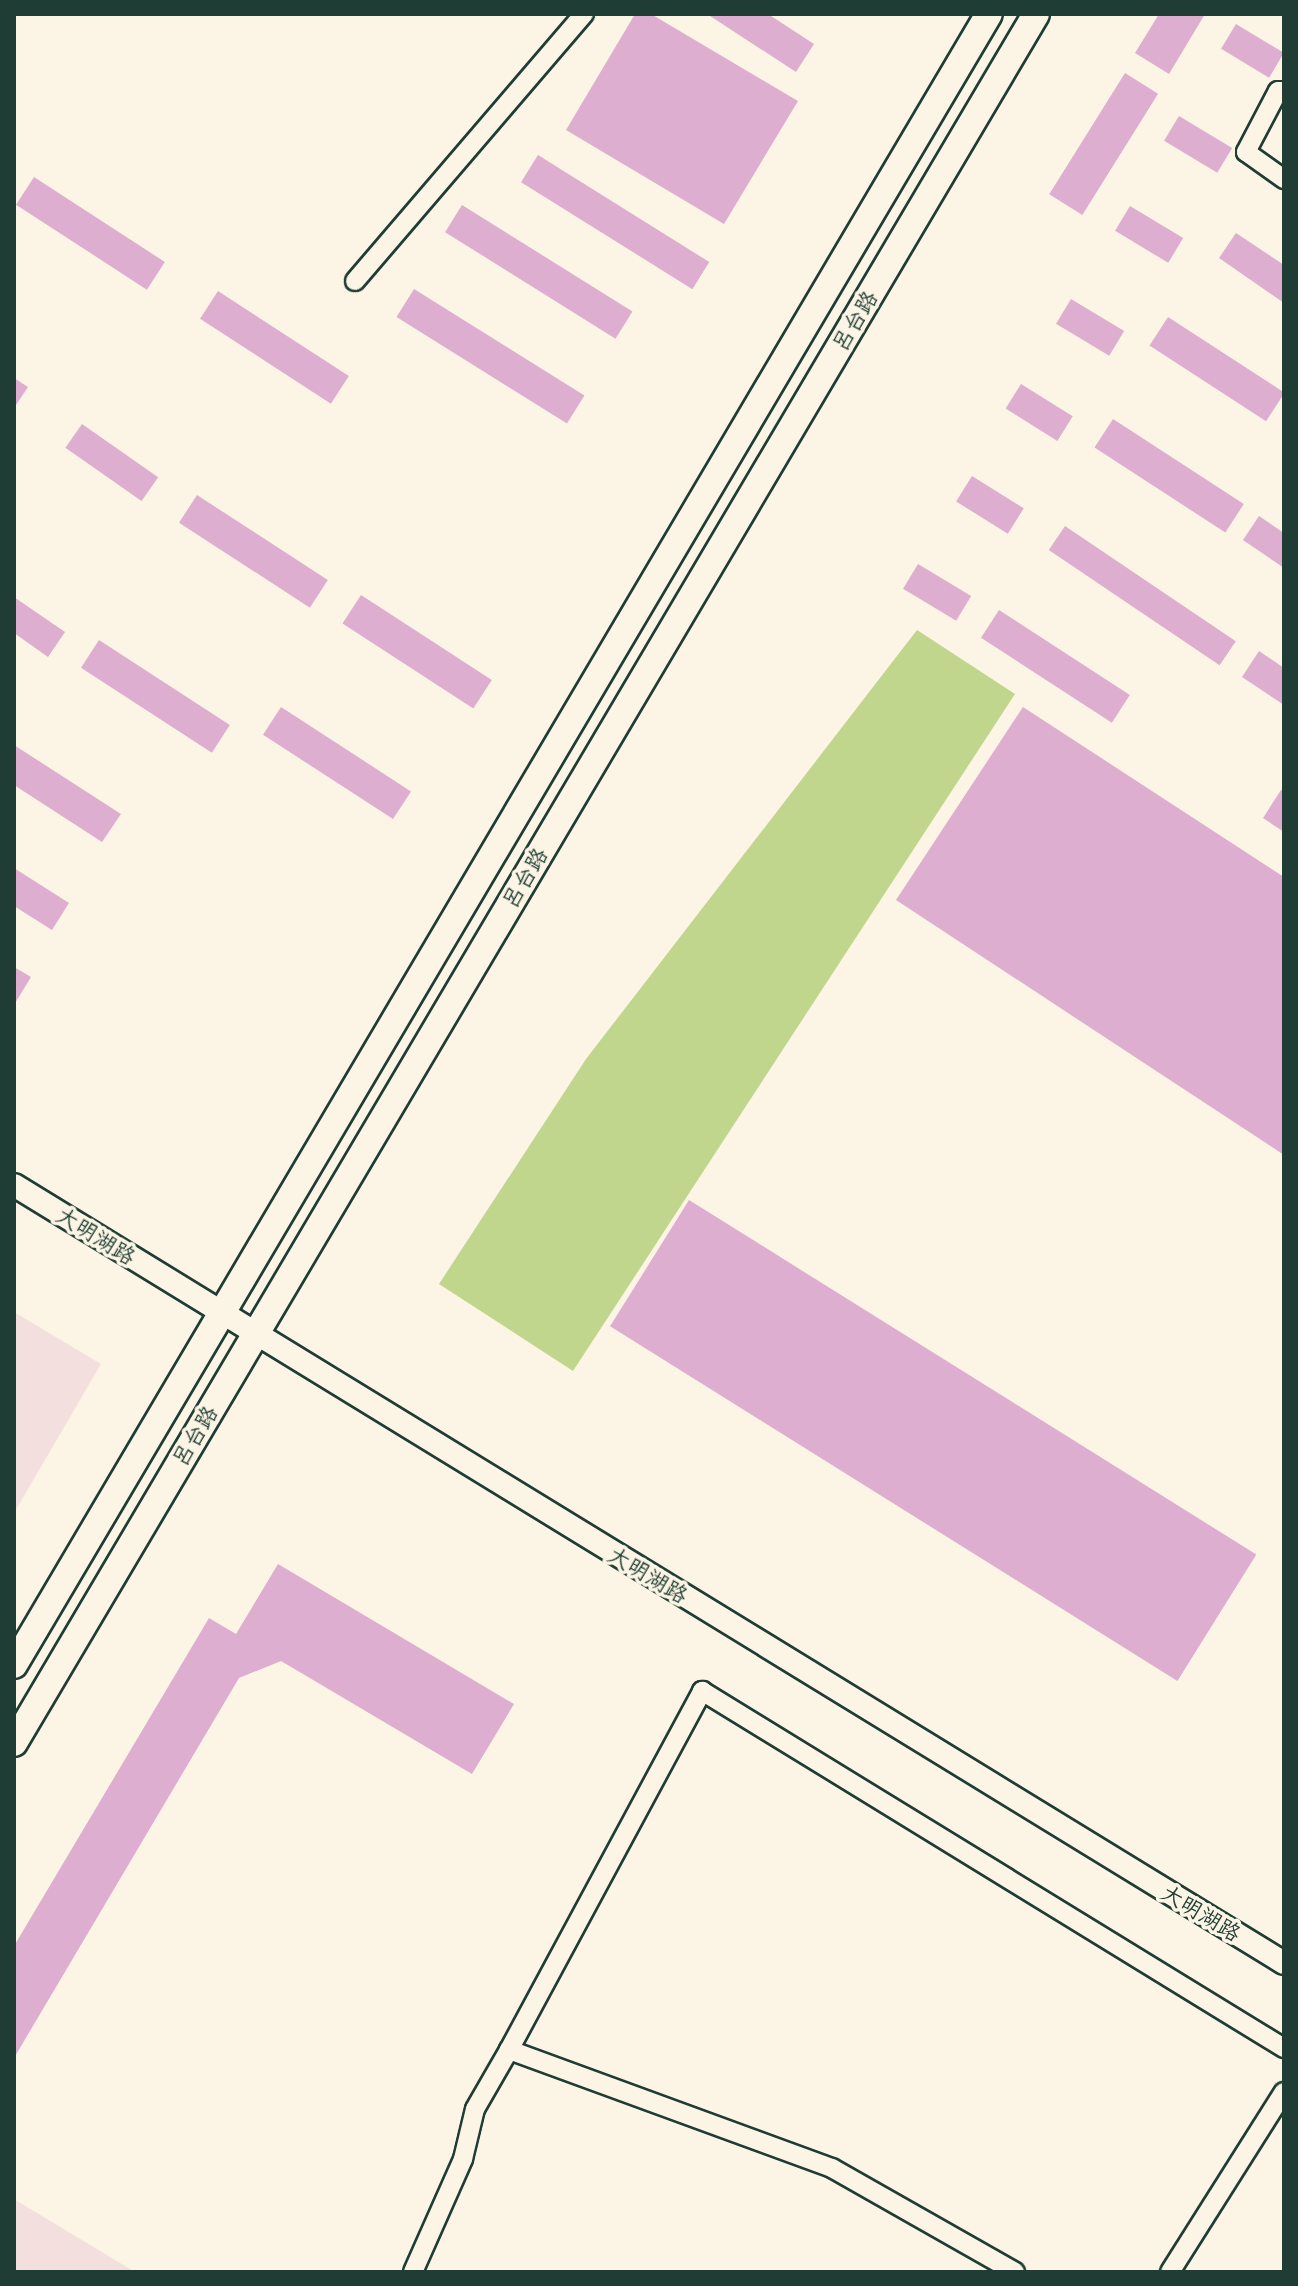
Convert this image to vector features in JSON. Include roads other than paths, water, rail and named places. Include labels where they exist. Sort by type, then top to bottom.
[{"type":"main road","name":"吕台路","points":[[14,1665],[989,14]]},
{"type":"main road","name":"吕台路","points":[[14,1743],[1036,14]]},
{"type":"street","points":[[355,281],[584,14]]},
{"type":"street","points":[[1284,91],[1278,91],[1246,152],[1284,179]]},
{"type":"street","name":"大明湖路","points":[[14,1185],[1284,1963]]},
{"type":"street","points":[[413,2272],[463,2159],[475,2109],[702,1691],[1284,2048]]},
{"type":"street","points":[[509,2050],[832,2168],[1015,2272]]},
{"type":"street","points":[[1170,2272],[1284,2092]]}]
